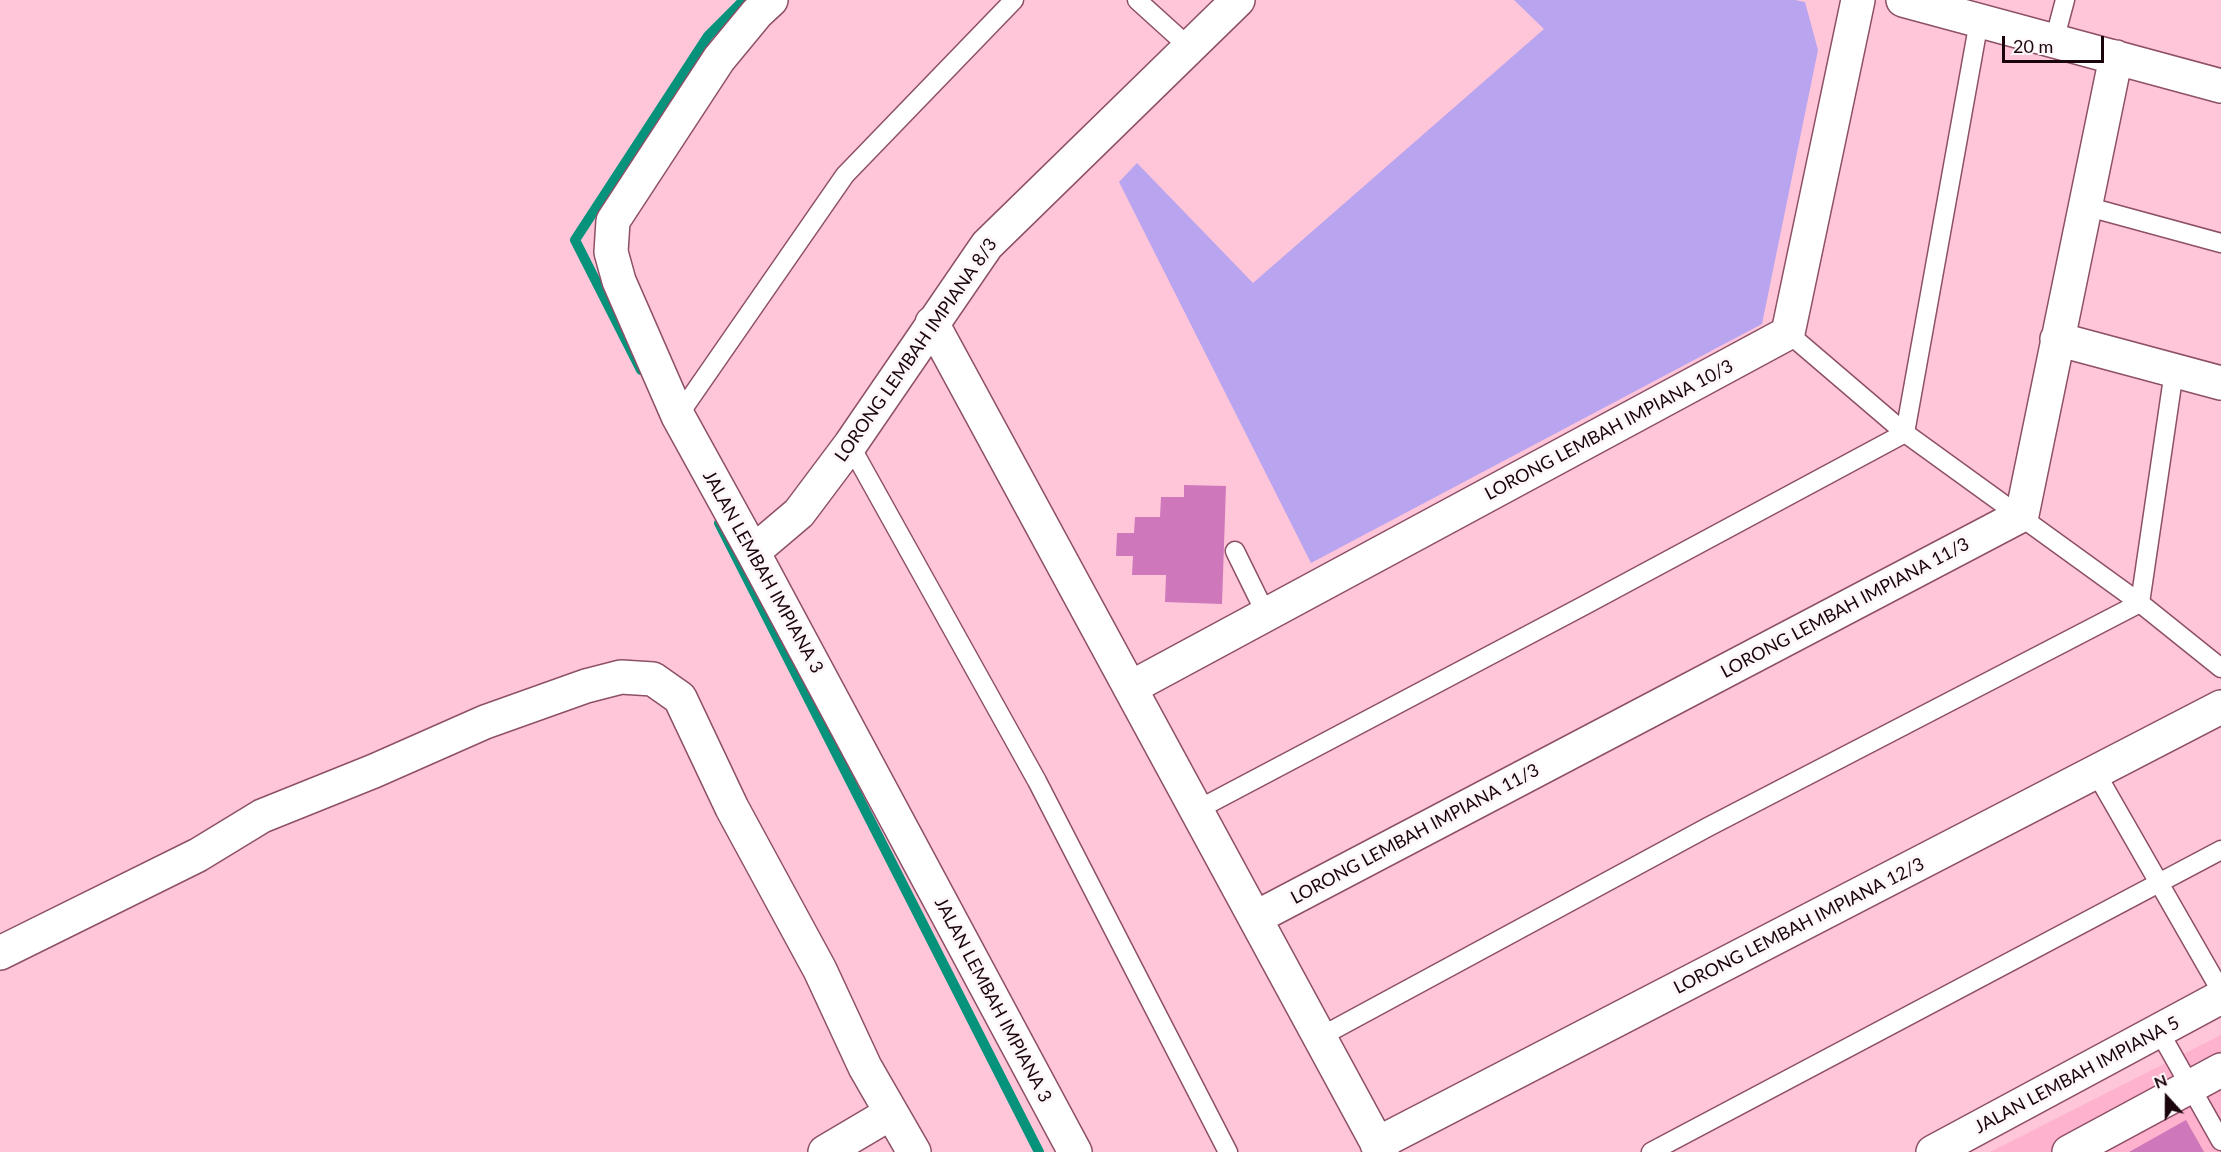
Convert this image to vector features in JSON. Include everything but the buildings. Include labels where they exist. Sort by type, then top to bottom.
[{"type":"street","name":"JALAN LEMBAH IMPIANA 3","points":[[771,0],[757,13],[719,59],[613,221],[611,252],[620,281],[678,416],[1075,1152]]},
{"type":"street","name":"LORONG LEMBAH IMPIANA 8/3","points":[[753,552],[799,513],[850,445],[987,244],[1238,0]]},
{"type":"street","points":[[1788,333],[1858,0]]},
{"type":"street","points":[[1903,0],[2221,86]]},
{"type":"street","points":[[2022,515],[2116,57]]},
{"type":"street","points":[[932,322],[1380,1148]]},
{"type":"street","name":"LORONG LEMBAH IMPIANA 10/3","points":[[1130,688],[1788,333]]},
{"type":"street","points":[[2057,339],[2221,383]]},
{"type":"street","name":"LORONG LEMBAH IMPIANA 11/3","points":[[1255,918],[2022,515]]},
{"type":"street","points":[[0,953],[198,855],[262,816],[374,771],[484,722],[621,676],[653,679],[680,698],[732,808],[820,970],[865,1067],[914,1152]]},
{"type":"street","name":"LORONG LEMBAH IMPIANA 12/3","points":[[1380,1148],[2221,707]]},
{"type":"street","name":"JALAN LEMBAH IMPIANA 5","points":[[1933,1152],[2221,997]]},
{"type":"street","points":[[2069,1152],[2221,1070]]},
{"type":"street","points":[[825,1152],[891,1113]]},
{"type":"lane","points":[[678,416],[845,175],[1014,0]]},
{"type":"lane","points":[[1137,0],[1190,48]]},
{"type":"lane","points":[[2054,41],[2065,0]]},
{"type":"lane","points":[[1905,433],[1979,21]]},
{"type":"lane","points":[[2085,206],[2221,243]]},
{"type":"lane","points":[[1788,333],[1905,433],[2022,515],[2140,603],[2221,668]]},
{"type":"lane","points":[[2140,603],[2174,371]]},
{"type":"lane","points":[[1197,810],[1905,433]]},
{"type":"lane","points":[[850,445],[1037,781],[1228,1152]]},
{"type":"lane","points":[[1235,551],[1266,614]]},
{"type":"lane","points":[[1320,1037],[1708,827],[2140,603]]},
{"type":"lane","points":[[2096,773],[2221,991]]},
{"type":"lane","points":[[1651,1152],[2221,850]]},
{"type":"lane","points":[[2159,1031],[2221,1141]]},
{"type":"shaded area","points":[[1514,0],[1795,0],[1805,2],[1818,50],[1762,324],[1311,563],[1119,182],[1137,163],[1253,283],[1544,29]]},
{"type":"shaded area","points":[[2221,1035],[2221,1152],[1990,1152]]},
{"type":"waterway","points":[[641,370],[575,240],[708,36],[744,0]]},
{"type":"waterway","points":[[719,523],[1039,1152]]}]
